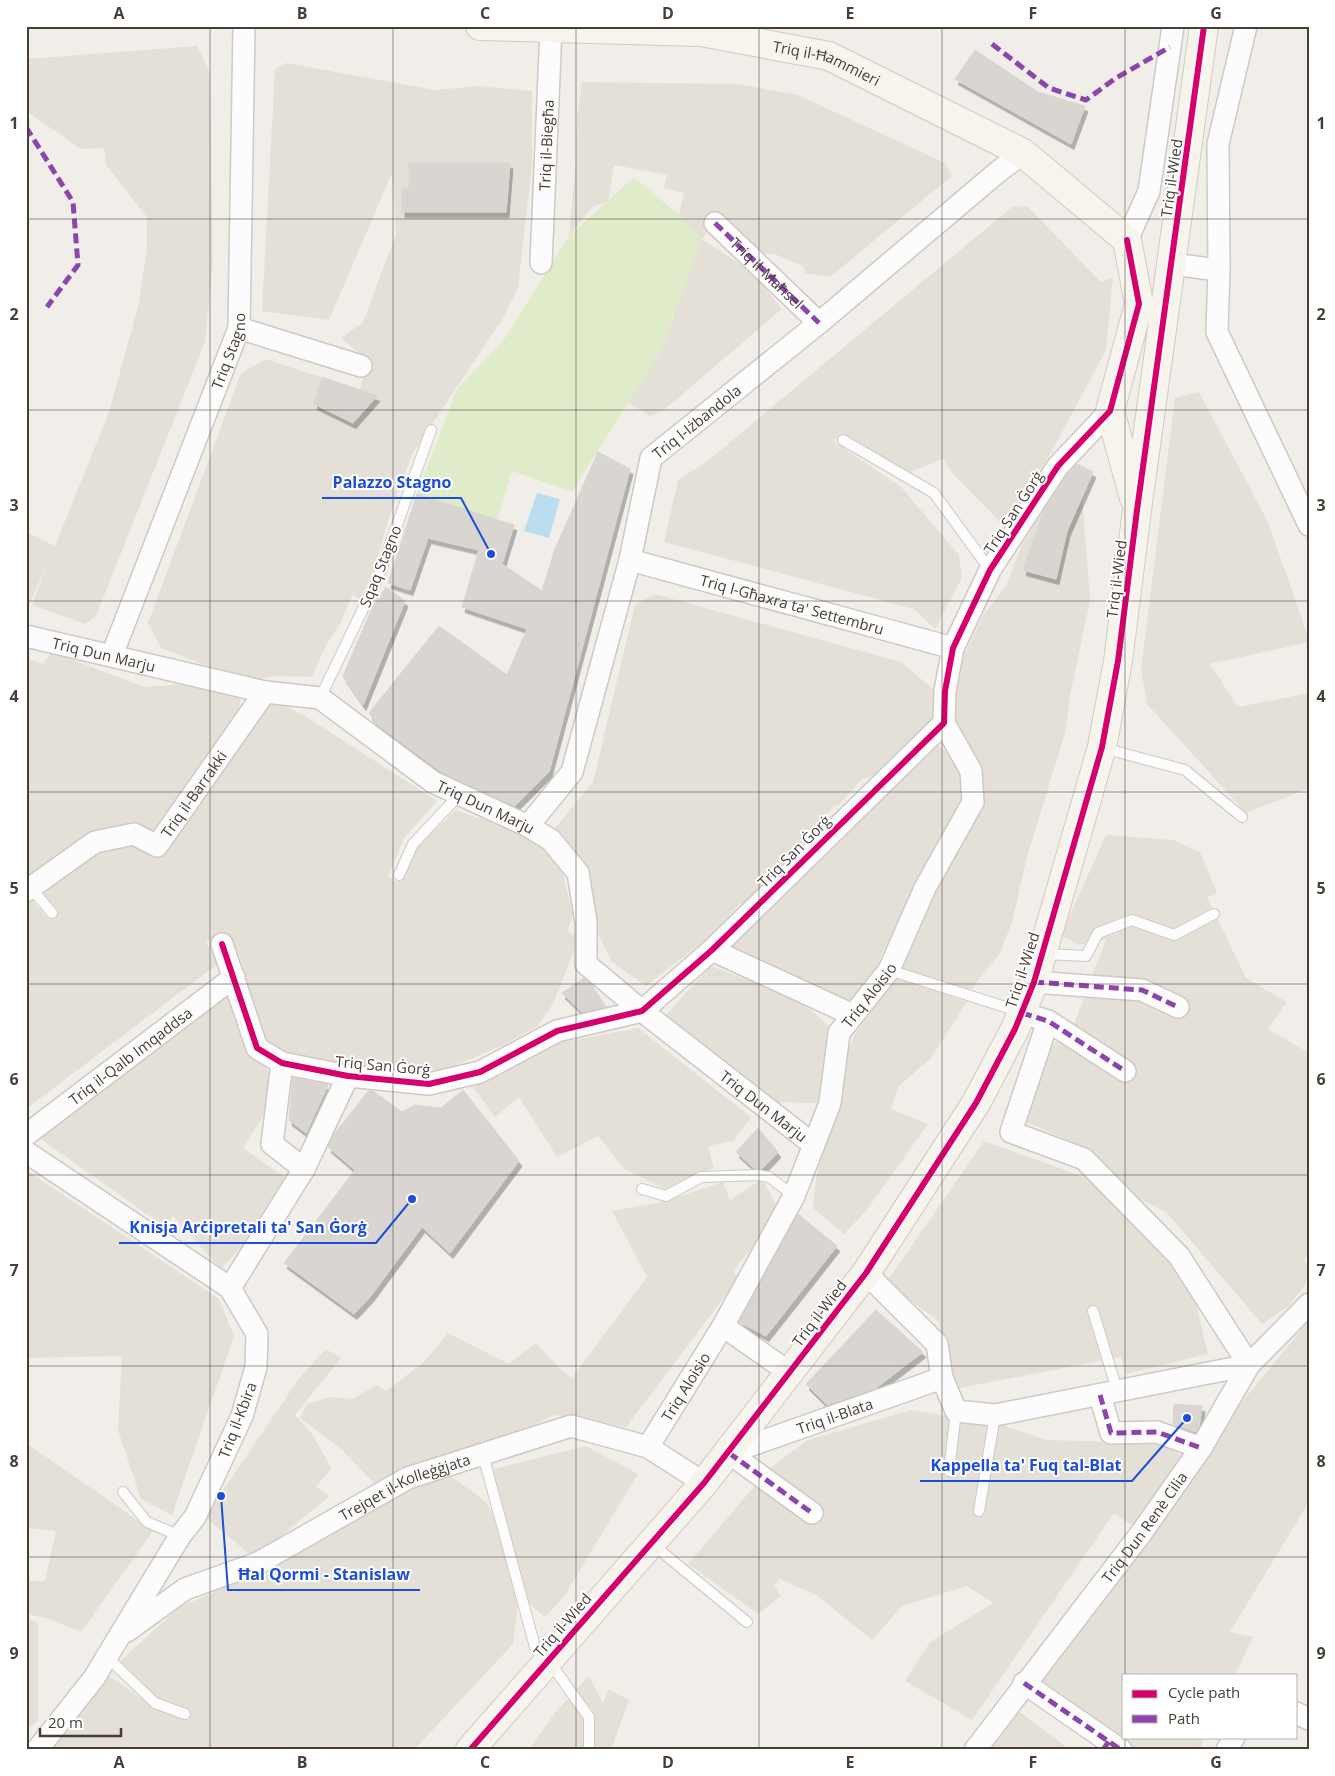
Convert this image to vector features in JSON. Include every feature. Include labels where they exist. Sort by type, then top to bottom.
[{"type":"street","name":"Triq Stagno","points":[[112,655],[240,328],[244,26]]},
{"type":"street","name":"Triq il-Ħammieri","points":[[480,26],[701,32],[829,56],[1023,153],[1127,240]]},
{"type":"street","name":"Triq il-Wied","points":[[1127,240],[1149,190],[1173,26]]},
{"type":"street","name":"Triq il-Wied","points":[[470,1750],[729,1453],[866,1273],[976,1103],[1022,1013],[1034,982],[1102,747],[1118,661],[1204,26]]},
{"type":"street","points":[[1246,26],[1218,144],[1219,270],[1217,332],[1309,525]]},
{"type":"street","name":"Triq il-Biegħa","points":[[541,263],[551,29]]},
{"type":"street","name":"Triq l-Iżbandola","points":[[528,826],[572,772],[630,560],[651,458],[819,323],[999,171],[1023,153]]},
{"type":"street","name":"Triq il-Maħsel","points":[[715,223],[819,323]]},
{"type":"street","name":"Triq San Ġorġ","points":[[222,944],[257,1048],[282,1063],[348,1076],[429,1084],[480,1072],[557,1031],[642,1011],[712,950],[944,723],[946,691],[953,648],[990,570],[1058,466],[1110,411],[1139,304],[1127,240]]},
{"type":"street","points":[[1172,264],[1219,270]]},
{"type":"street","points":[[240,328],[361,366]]},
{"type":"street","points":[[1110,411],[1137,510]]},
{"type":"street","name":"Triq l-Għaxra ta' Settembru","points":[[630,560],[953,648]]},
{"type":"street","name":"Triq Dun Marju","points":[[26,636],[265,692],[320,698],[433,782],[528,826],[551,840],[578,873],[586,922],[586,964],[642,1011],[814,1145]]},
{"type":"street","name":"Triq il-Barrakki","points":[[29,890],[95,842],[134,834],[157,846],[265,692]]},
{"type":"street","name":"Triq Aloisio","points":[[648,1447],[724,1326],[794,1196],[830,1103],[839,1033],[889,970],[925,888],[973,802],[971,771],[944,723]]},
{"type":"street","points":[[712,950],[853,1015]]},
{"type":"street","name":"Triq il-Qalb Imqaddsa","points":[[26,1134],[234,977]]},
{"type":"street","points":[[1034,982],[1142,990],[1178,1007]]},
{"type":"street","points":[[1022,1013],[1048,1022],[1125,1071]]},
{"type":"street","points":[[866,1273],[937,1344],[942,1378],[956,1411],[994,1415],[1249,1365],[1179,1256],[1084,1159],[1011,1132],[1048,1022]]},
{"type":"street","points":[[282,1063],[272,1144],[304,1169]]},
{"type":"street","points":[[26,1152],[230,1288],[304,1169],[348,1076]]},
{"type":"street","name":"Triq il-Kbira","points":[[37,1750],[94,1678],[180,1536],[194,1517],[242,1416],[256,1367],[257,1334],[230,1288]]},
{"type":"street","name":"Triq Dun Renè Cilia","points":[[975,1750],[1024,1683],[1142,1532],[1201,1448],[1249,1365],[1309,1304]]},
{"type":"street","points":[[724,1326],[790,1373]]},
{"type":"street","name":"Triq il-Blata","points":[[729,1453],[942,1378]]},
{"type":"street","points":[[1109,1393],[1111,1433],[1157,1432],[1201,1448]]},
{"type":"street","name":"Trejqet il-Kolleġġjata","points":[[120,1636],[185,1589],[258,1564],[408,1478],[571,1426],[648,1447],[704,1483]]},
{"type":"street","points":[[729,1453],[812,1513]]},
{"type":"street","points":[[1024,1683],[1111,1747]]},
{"type":"street","points":[[1227,1750],[1233,1738]]},
{"type":"lane","name":"Sqaq Stagno","points":[[320,698],[378,578],[431,430]]},
{"type":"lane","points":[[843,440],[934,493],[990,570]]},
{"type":"lane","points":[[1102,747],[1184,770],[1242,817]]},
{"type":"lane","points":[[399,875],[413,844],[460,794]]},
{"type":"lane","points":[[29,890],[52,913]]},
{"type":"lane","points":[[1041,954],[1086,956],[1098,932],[1132,920],[1174,935],[1214,914]]},
{"type":"lane","points":[[889,970],[1022,1013]]},
{"type":"lane","points":[[642,1189],[666,1196],[701,1177],[758,1175],[769,1177],[794,1196]]},
{"type":"lane","points":[[1093,1311],[1109,1393]]},
{"type":"lane","points":[[949,1471],[956,1411]]},
{"type":"lane","points":[[979,1511],[994,1415]]},
{"type":"lane","points":[[483,1455],[534,1647],[548,1660],[589,1717],[589,1750]]},
{"type":"lane","points":[[123,1492],[147,1522],[180,1536]]},
{"type":"lane","points":[[651,1543],[746,1622]]},
{"type":"lane","points":[[106,1657],[155,1703],[185,1714]]},
{"type":"shaded area","points":[[197,46],[210,73],[213,263],[205,342],[96,616],[85,624],[32,605],[47,565],[26,611],[26,532],[55,546],[109,412],[139,303],[147,249],[147,217],[106,165],[104,148],[81,149],[26,111],[26,59]]},
{"type":"shaded area","points":[[286,63],[435,90],[478,86],[532,91],[532,164],[518,288],[502,320],[412,454],[389,518],[374,570],[359,600],[353,594],[341,622],[325,647],[312,677],[276,676],[247,681],[161,648],[148,623],[241,373],[266,359],[360,390],[367,360],[341,338],[363,322],[396,234],[392,173],[329,320],[262,311],[275,69]]},
{"type":"shaded area","points":[[582,82],[737,84],[798,95],[945,163],[952,176],[830,277],[805,273],[803,266],[777,255],[750,251],[716,211],[715,223],[702,239],[752,272],[782,309],[664,410],[650,416],[627,402],[661,351],[701,239],[679,215],[684,193],[664,188],[667,175],[614,165],[608,202],[593,206],[569,236],[576,158],[577,116]]},
{"type":"shaded area","points":[[1027,206],[1101,282],[1113,277],[1106,350],[1051,453],[1006,528],[952,473],[943,459],[911,472],[896,469],[846,435],[832,440],[901,487],[959,555],[962,578],[935,629],[914,609],[664,542],[678,480],[710,459],[1012,207]]},
{"type":"shaded area","points":[[1199,392],[1268,522],[1309,639],[1309,642],[1210,664],[1238,707],[1309,693],[1309,788],[1246,813],[1147,704],[1141,669],[1175,398]]},
{"type":"shaded area","points":[[1065,472],[1081,483],[1090,600],[1070,696],[1065,733],[1027,857],[1012,922],[1000,953],[968,993],[898,967],[967,823],[961,746],[950,706],[953,678],[982,617],[1006,586],[1021,547]]},
{"type":"shaded area","points":[[655,594],[901,662],[944,698],[940,710],[926,730],[882,774],[862,779],[839,805],[834,806],[748,907],[740,904],[709,937],[646,986],[612,962],[594,926],[585,870],[554,829],[593,782],[635,605]]},
{"type":"shaded area","points":[[52,652],[145,687],[199,683],[241,697],[239,709],[228,729],[150,839],[136,829],[26,885],[26,658],[43,664]]},
{"type":"shaded area","points":[[271,698],[305,716],[437,801],[404,838],[388,877],[398,882],[419,845],[456,810],[478,818],[514,826],[541,846],[562,870],[573,916],[567,931],[578,939],[554,1002],[538,1026],[501,1046],[445,1070],[352,1071],[284,1058],[262,1041],[253,1015],[240,956],[222,935],[204,942],[223,960],[26,1109],[26,899],[29,897],[49,919],[58,910],[38,889],[91,852],[133,842],[162,850]]},
{"type":"shaded area","points":[[934,742],[957,760],[968,788],[953,831],[919,877],[903,916],[882,953],[871,984],[852,1003],[728,951],[762,912]]},
{"type":"shaded area","points":[[1106,835],[1173,840],[1200,852],[1217,893],[1207,897],[1246,978],[1287,1002],[1268,1029],[1309,1053],[1309,1251],[1304,1261],[1309,1266],[1309,1279],[1290,1305],[1262,1324],[1166,1212],[1130,1194],[1086,1148],[1020,1119],[1045,1052],[1073,1027],[1106,939],[1079,945],[1061,935]]},
{"type":"shaded area","points":[[711,966],[779,992],[810,1009],[829,1026],[818,1103],[769,1102],[661,1020]]},
{"type":"shaded area","points":[[899,977],[967,1002],[931,1058],[898,1087],[891,1109],[928,1124],[866,1211],[844,1234],[813,1208],[816,1178],[836,1106],[845,1059],[855,1034],[882,996]]},
{"type":"shaded area","points":[[227,989],[253,1050],[276,1081],[265,1113],[243,1148],[287,1179],[268,1218],[221,1269],[173,1216],[165,1227],[39,1138]]},
{"type":"shaded area","points":[[638,1028],[751,1117],[733,1141],[708,1146],[714,1168],[665,1189],[624,1169],[598,1136],[557,1157],[519,1097],[495,1117],[470,1083],[558,1043]]},
{"type":"shaded area","points":[[984,1141],[1087,1178],[1158,1247],[1195,1299],[1208,1354],[1126,1374],[1121,1357],[960,1388],[952,1380],[939,1321],[886,1283]]},
{"type":"shaded area","points":[[26,1170],[219,1299],[234,1336],[172,1515],[141,1499],[118,1430],[122,1356],[26,1358]]},
{"type":"shaded area","points":[[762,1179],[781,1213],[733,1271],[738,1279],[626,1427],[554,1415],[489,1447],[375,1484],[340,1448],[300,1418],[307,1404],[330,1397],[352,1399],[377,1385],[386,1391],[425,1361],[448,1333],[509,1364],[536,1343],[559,1368],[572,1378],[647,1277],[612,1211],[662,1202],[723,1182],[730,1200]]},
{"type":"shaded area","points":[[1309,1321],[1309,1502],[1230,1632],[1253,1637],[1235,1674],[1122,1674],[1122,1738],[1205,1738],[1199,1750],[1128,1750],[1036,1684],[1220,1428]]},
{"type":"shaded area","points":[[326,1349],[341,1358],[295,1415],[310,1431],[332,1468],[316,1487],[330,1496],[254,1558],[205,1517],[300,1377]]},
{"type":"shaded area","points":[[911,1410],[999,1424],[1046,1440],[1157,1443],[1183,1456],[1135,1527],[1114,1513],[972,1720],[905,1681],[930,1642],[993,1603],[967,1586],[902,1606],[872,1640],[818,1596],[780,1579],[774,1586],[781,1596],[758,1614],[688,1564],[770,1468],[808,1440]]},
{"type":"shaded area","points":[[26,1443],[153,1531],[81,1632],[46,1618],[26,1614],[26,1581],[45,1581],[56,1531],[26,1528]]},
{"type":"shaded area","points":[[586,1446],[638,1474],[563,1598],[545,1617],[529,1604],[508,1534],[493,1469]]},
{"type":"shaded area","points":[[443,1470],[486,1502],[497,1522],[518,1604],[513,1644],[414,1750],[46,1750],[107,1674],[156,1709],[189,1718],[190,1711],[157,1699],[120,1661],[180,1607],[266,1569]]},
{"type":"shaded area","points":[[26,1617],[38,1623],[38,1720],[26,1731]]},
{"type":"shaded area","points":[[589,1676],[603,1703],[609,1689],[629,1700],[611,1750],[529,1750],[554,1714]]},
{"type":"shaded area","points":[[1017,1710],[1070,1750],[989,1750]]},
{"type":"green space","points":[[634,177],[679,215],[702,239],[661,351],[572,492],[512,471],[497,521],[417,494],[457,389],[503,341],[569,236]]},
{"type":"water","points":[[537,493],[560,499],[549,538],[524,531]]},
{"type":"building","points":[[975,50],[1038,92],[1085,106],[1071,144],[955,79]]},
{"type":"building","points":[[409,163],[510,163],[506,212],[402,212],[402,188],[409,188]]},
{"type":"building","points":[[322,377],[377,396],[353,423],[314,404]]},
{"type":"building","points":[[598,452],[630,469],[549,772],[515,806],[443,773],[378,725],[369,713],[439,626],[507,675],[527,629],[462,607],[479,550],[428,538],[410,590],[388,583],[417,494],[514,525],[502,564],[542,591],[555,549]]},
{"type":"building","points":[[1077,464],[1093,472],[1067,531],[1056,579],[1023,570],[1044,510]]},
{"type":"building","points":[[386,587],[405,601],[363,705],[343,676],[373,606]]},
{"type":"building","points":[[584,978],[591,984],[606,1007],[582,1012],[562,993]]},
{"type":"building","points":[[293,1078],[328,1085],[306,1133],[289,1120]]},
{"type":"building","points":[[463,1090],[519,1161],[450,1253],[422,1227],[370,1297],[354,1314],[284,1263],[355,1170],[328,1147],[334,1135],[368,1091],[373,1091],[402,1112],[415,1105],[441,1108]]},
{"type":"building","points":[[758,1128],[778,1152],[762,1169],[754,1168],[736,1152]]},
{"type":"building","points":[[798,1214],[837,1246],[766,1336],[739,1322]]},
{"type":"building","points":[[876,1310],[923,1352],[876,1388],[827,1405],[806,1384]]},
{"type":"building","points":[[1174,1404],[1202,1406],[1199,1427],[1196,1432],[1173,1424]]},
{"type":"marked path","points":[[992,44],[1049,88],[1086,100],[1116,78],[1170,47]]},
{"type":"marked path","points":[[26,127],[73,202],[78,265],[47,307]]},
{"type":"marked path","points":[[715,223],[819,323]]},
{"type":"marked path","points":[[1034,982],[1142,990],[1178,1007]]},
{"type":"marked path","points":[[1022,1013],[1048,1021],[1125,1071]]},
{"type":"marked path","points":[[1100,1395],[1111,1433],[1157,1432],[1201,1448]]},
{"type":"marked path","points":[[729,1453],[812,1513]]},
{"type":"marked path","points":[[1024,1683],[1121,1750]]},
{"type":"marked path","points":[[1103,1750],[1109,1741]]},
{"type":"cycle path","points":[[470,1750],[704,1483],[866,1273],[976,1103],[1015,1029],[1034,982],[1102,747],[1118,661],[1204,26]]},
{"type":"cycle path","points":[[222,944],[257,1048],[282,1063],[348,1076],[429,1084],[480,1072],[557,1031],[642,1011],[712,950],[944,723],[945,691],[953,648],[990,570],[1058,466],[1110,411],[1139,304],[1127,240]]},
{"type":"place","name":"Palazzo Stagno","points":[[491,554]]},
{"type":"place","name":"Knisja Arċipretali ta' San Ġorġ","points":[[412,1199]]},
{"type":"place","name":"Kappella ta' Fuq tal-Blat","points":[[1187,1418]]},
{"type":"place","name":"Ħal Qormi - Stanislaw","points":[[221,1496]]}]
